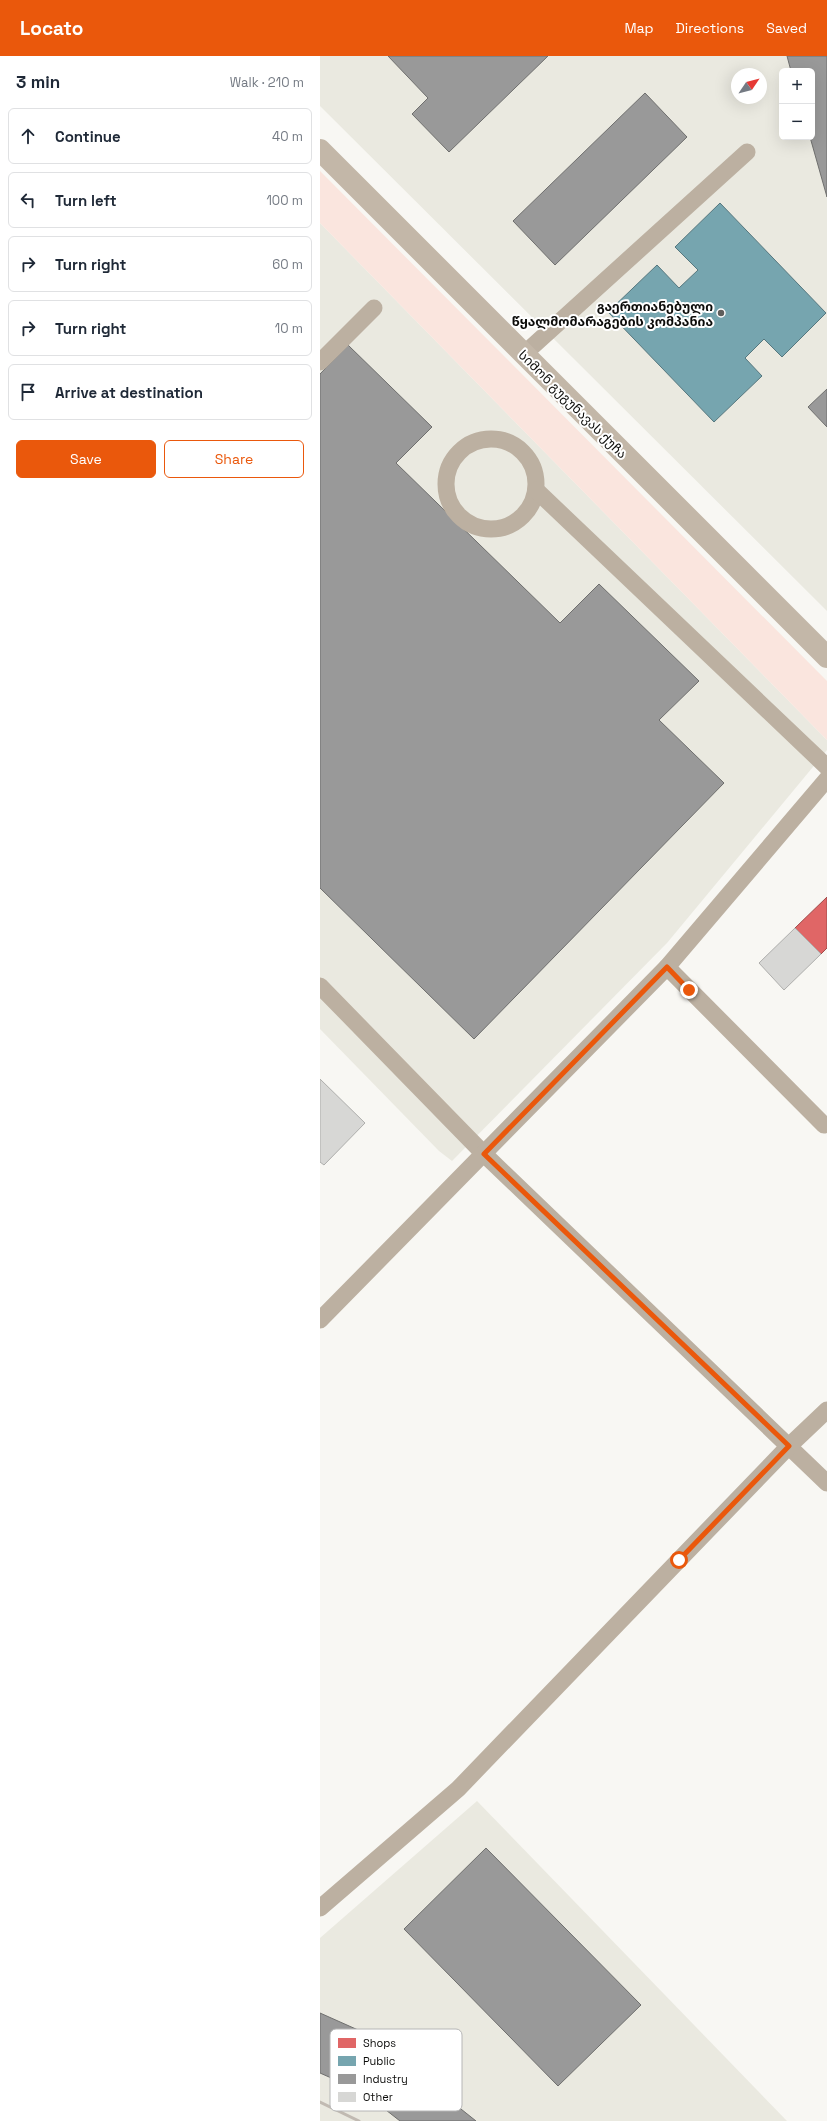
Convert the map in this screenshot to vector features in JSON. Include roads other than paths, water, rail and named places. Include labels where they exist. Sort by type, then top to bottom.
[{"type":"main road","name":"სიმონ გუგუნავას ქუჩა","points":[[320,150],[827,657]]},
{"type":"lane","points":[[524,354],[747,152]]},
{"type":"lane","points":[[320,362],[374,308]]},
{"type":"lane","points":[[487,439],[501,439],[514,445],[526,454],[534,467],[537,482],[536,490],[527,512],[516,522],[501,528],[485,529],[471,524],[458,515],[450,503],[446,489],[447,475],[452,462],[461,450],[473,442],[487,439]]},
{"type":"lane","points":[[536,490],[827,767]]},
{"type":"lane","points":[[320,1320],[667,967],[827,779]]},
{"type":"lane","points":[[667,967],[824,1125]]},
{"type":"lane","points":[[320,986],[484,1154],[827,1483]]},
{"type":"lane","points":[[320,1908],[458,1789],[789,1446],[827,1410]]},
{"type":"railway","points":[[320,2102],[330,2107]]},
{"type":"railway","points":[[338,2111],[359,2121]]},
{"type":"place","name":"გაერთიანებული წყალმომარაგების კომპანია","points":[[721,313]]}]
